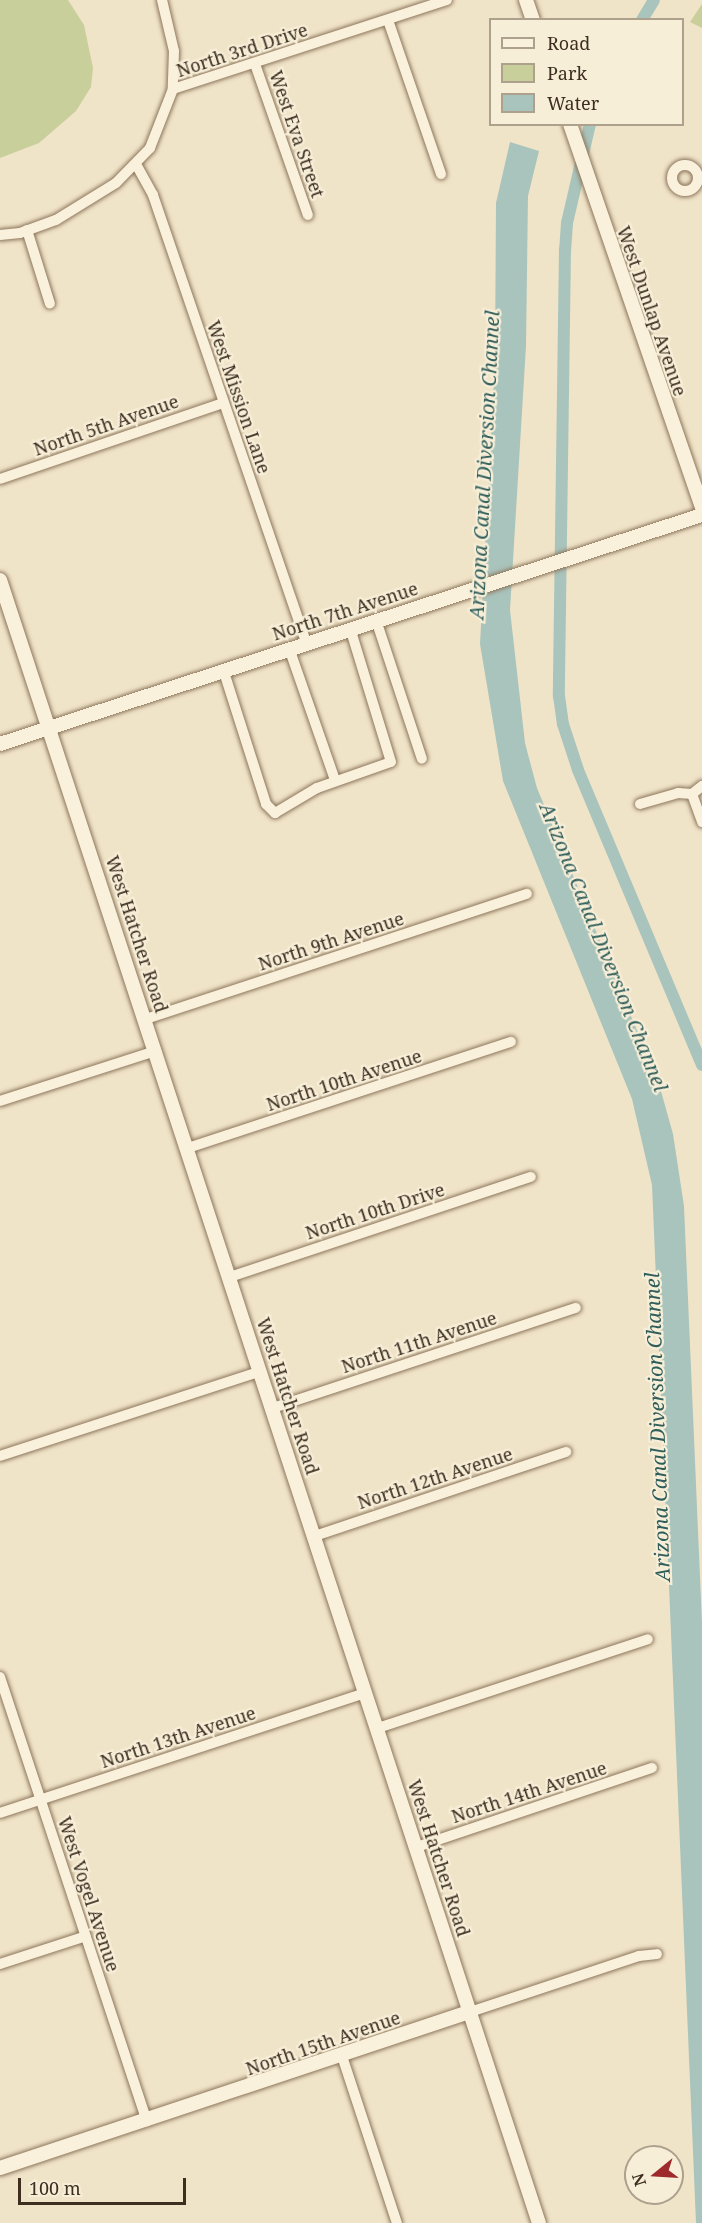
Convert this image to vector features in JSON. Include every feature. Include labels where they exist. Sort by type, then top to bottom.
[{"type":"street","points":[[162,0],[174,51],[173,89]]},
{"type":"street","name":"North 3rd Drive","points":[[0,235],[27,230],[90,202],[136,166],[158,132],[173,89],[447,0]]},
{"type":"street","points":[[526,0],[532,18]]},
{"type":"street","points":[[387,20],[441,174]]},
{"type":"street","name":"West Eva Street","points":[[255,64],[308,215]]},
{"type":"street","name":"West Dunlap Avenue","points":[[571,126],[702,508]]},
{"type":"street","name":"West Mission Lane","points":[[136,166],[153,195],[306,642]]},
{"type":"street","points":[[27,230],[50,304]]},
{"type":"street","name":"North 5th Avenue","points":[[0,479],[223,403]]},
{"type":"street","name":"North 7th Avenue","points":[[0,744],[223,669],[702,515]]},
{"type":"street","name":"West Hatcher Road","points":[[1,589],[146,1019],[539,2223]]},
{"type":"street","points":[[376,620],[422,759]]},
{"type":"street","points":[[223,669],[266,804],[275,813],[334,780],[392,762],[350,628]]},
{"type":"street","points":[[289,648],[334,780]]},
{"type":"street","points":[[640,804],[678,793],[692,794],[702,786]]},
{"type":"street","points":[[692,794],[702,822]]},
{"type":"street","name":"North 9th Avenue","points":[[146,1019],[526,894]]},
{"type":"street","name":"North 10th Avenue","points":[[188,1148],[511,1042]]},
{"type":"street","points":[[0,1101],[156,1051]]},
{"type":"street","name":"North 10th Drive","points":[[230,1277],[531,1178]]},
{"type":"street","name":"North 11th Avenue","points":[[273,1408],[576,1308]]},
{"type":"street","points":[[0,1456],[261,1371]]},
{"type":"street","name":"North 12th Avenue","points":[[315,1536],[566,1452]]},
{"type":"street","points":[[378,1728],[648,1639]]},
{"type":"street","name":"West Vogel Avenue","points":[[0,1677],[147,2121]]},
{"type":"street","name":"North 13th Avenue","points":[[0,1813],[366,1693]]},
{"type":"street","name":"North 14th Avenue","points":[[417,1847],[652,1768]]},
{"type":"street","points":[[0,1964],[86,1936]]},
{"type":"street","name":"North 15th Avenue","points":[[0,2168],[639,1956],[657,1954]]},
{"type":"street","points":[[342,2056],[397,2223]]},
{"type":"green space","points":[[0,0],[68,0],[84,25],[93,68],[91,87],[76,111],[39,143],[0,158]]},
{"type":"green space","points":[[702,4],[702,28],[690,22]]},
{"type":"water","points":[[510,142],[539,151],[528,196],[526,346],[510,610],[525,743],[537,788],[659,1084],[673,1134],[684,1206],[702,1623],[702,2223],[696,2223],[652,1185],[632,1099],[503,781],[480,644],[495,357],[496,203]]},
{"type":"waterway","points":[[643,18],[654,0]]},
{"type":"waterway","points":[[590,126],[567,223],[565,249],[559,696],[563,724],[578,770],[702,1065]]},
{"type":"water label","name":"Arizona Canal Diversion Channel","points":[[484,465]]},
{"type":"water label","name":"Arizona Canal Diversion Channel","points":[[604,947]]},
{"type":"water label","name":"Arizona Canal Diversion Channel","points":[[657,1427]]}]
